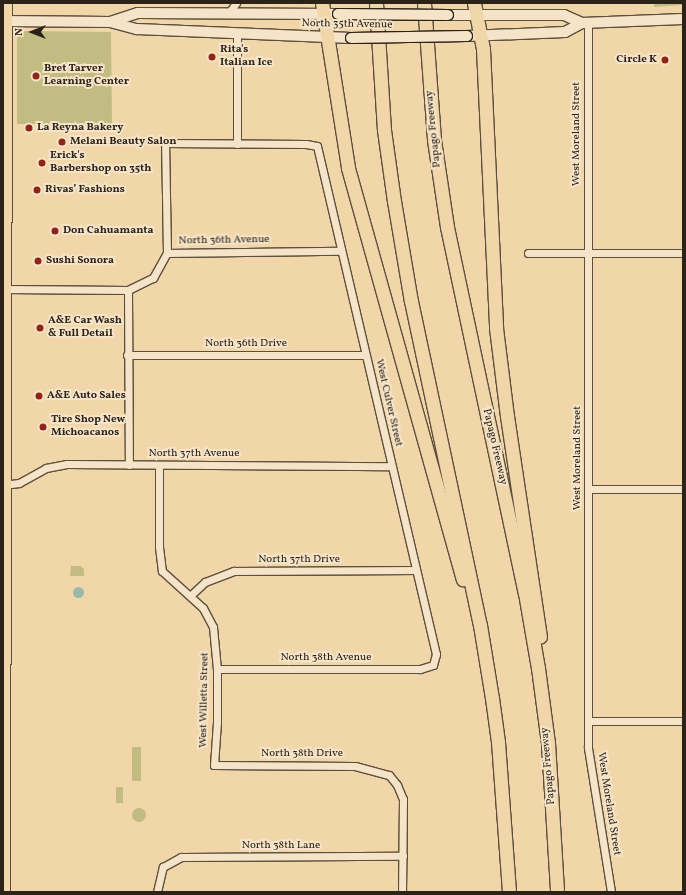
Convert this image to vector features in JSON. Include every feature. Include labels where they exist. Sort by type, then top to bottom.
[{"type":"highway","points":[[376,3],[384,130],[394,201],[411,301],[479,617],[492,698],[498,742],[509,892]]},
{"type":"highway","name":"Papago Freeway","points":[[424,3],[434,140],[447,227],[525,593],[548,743],[557,892]]},
{"type":"highway","points":[[323,9],[332,38],[348,168],[437,483],[492,698]]},
{"type":"highway","points":[[472,11],[481,36],[496,328],[517,490],[539,620],[548,743]]},
{"type":"main road","points":[[4,892],[4,21],[6,3]]},
{"type":"main road","name":"North 35th Avenue","points":[[110,22],[138,14],[228,14],[323,9],[338,14],[472,11],[564,15],[585,23]]},
{"type":"main road","name":"North 35th Avenue","points":[[4,21],[110,22],[137,29],[332,38],[481,36],[565,32],[585,23],[683,19]]},
{"type":"street","points":[[228,14],[236,3]]},
{"type":"street","name":"West Moreland Street","points":[[585,23],[588,253],[589,764],[611,892]]},
{"type":"street","points":[[167,253],[165,143],[237,144],[237,33]]},
{"type":"street","name":"West Culver Street","points":[[237,144],[306,144],[317,146],[414,570],[436,654],[433,665]]},
{"type":"street","name":"North 36th Avenue","points":[[5,289],[128,290],[153,278],[167,253],[341,251]]},
{"type":"street","points":[[528,253],[683,253]]},
{"type":"street","points":[[128,290],[127,355],[129,465]]},
{"type":"street","name":"North 36th Drive","points":[[127,355],[365,355]]},
{"type":"street","name":"North 37th Avenue","points":[[4,485],[19,483],[38,471],[56,465],[390,466]]},
{"type":"street","name":"West Willetta Street","points":[[159,465],[158,534],[162,571],[179,589],[191,595],[203,608],[213,626],[218,669],[218,722],[214,765]]},
{"type":"street","points":[[589,489],[683,488]]},
{"type":"street","name":"North 37th Drive","points":[[191,595],[205,582],[234,571],[414,570]]},
{"type":"street","name":"North 38th Avenue","points":[[218,669],[420,669],[433,665]]},
{"type":"street","points":[[588,721],[683,721]]},
{"type":"street","name":"North 38th Drive","points":[[214,765],[355,766],[389,775],[398,785],[403,799],[403,856]]},
{"type":"street","points":[[402,892],[403,856]]},
{"type":"street","name":"North 38th Lane","points":[[157,892],[163,867],[181,857],[403,856]]},
{"type":"shaded area","points":[[654,3],[683,3],[683,5],[654,7]]},
{"type":"shaded area","points":[[25,31],[111,32],[112,124],[17,124],[17,38]]},
{"type":"shaded area","points":[[71,566],[80,566],[84,569],[84,576],[70,576]]},
{"type":"shaded area","points":[[76,587],[80,587],[82,588],[82,596],[76,597],[73,594],[73,590]]},
{"type":"shaded area","points":[[132,747],[141,747],[141,781],[132,781]]},
{"type":"shaded area","points":[[116,787],[123,787],[123,803],[116,803]]},
{"type":"shaded area","points":[[136,808],[142,808],[146,812],[146,818],[142,822],[136,822],[132,818],[132,812]]},
{"type":"place","name":"Rita's Italian Ice","points":[[212,57]]},
{"type":"place","name":"Circle K","points":[[665,60]]},
{"type":"place","name":"Bret Tarver Learning Center","points":[[36,76]]},
{"type":"place","name":"La Reyna Bakery","points":[[29,128]]},
{"type":"place","name":"Melani Beauty Salon","points":[[62,142]]},
{"type":"place","name":"Erick's Barbershop on 35th","points":[[42,163]]},
{"type":"place","name":"Rivas’ Fashions","points":[[37,190]]},
{"type":"place","name":"Don Cahuamanta","points":[[55,231]]},
{"type":"place","name":"Sushi Sonora","points":[[38,261]]},
{"type":"place","name":"A&E Car Wash & Full Detail","points":[[40,328]]},
{"type":"place","name":"A&E Auto Sales","points":[[39,396]]},
{"type":"place","name":"Tire Shop New Michoacanos","points":[[43,427]]}]
